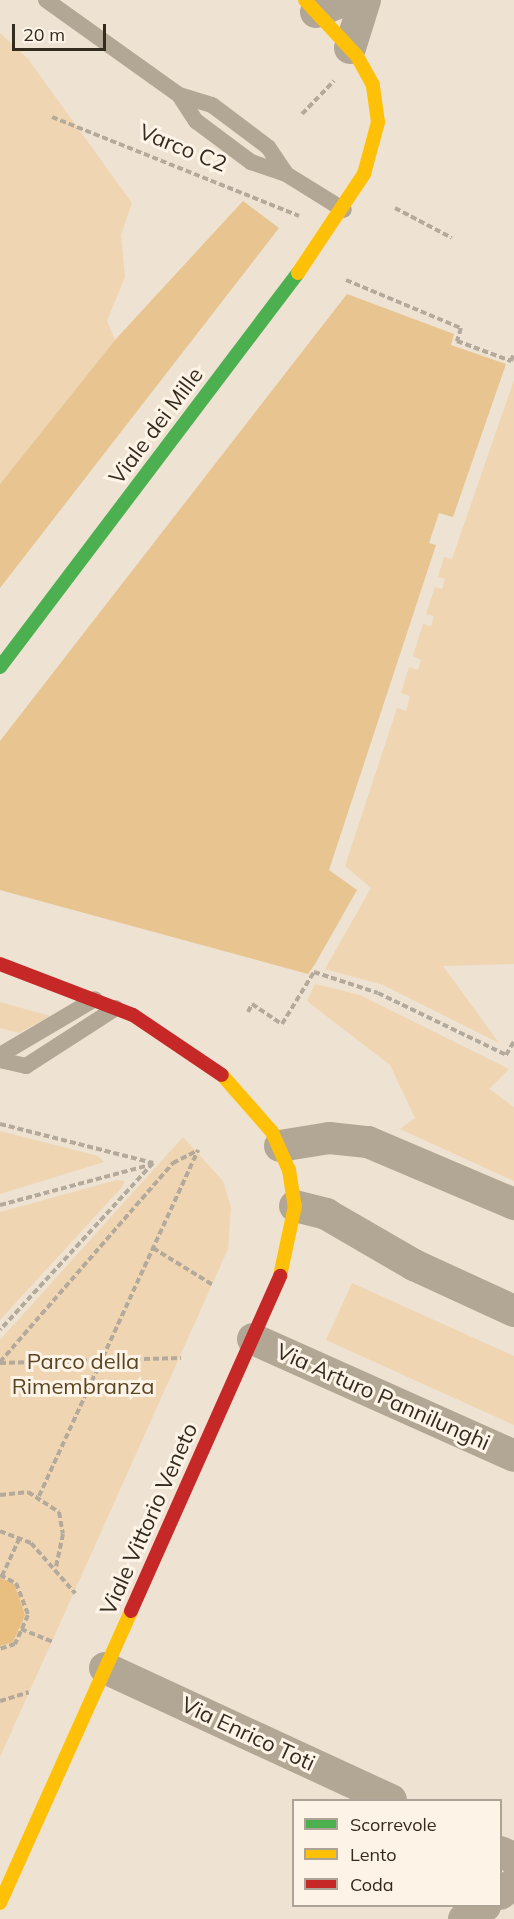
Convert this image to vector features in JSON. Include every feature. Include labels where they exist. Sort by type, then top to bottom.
[{"type":"street","points":[[311,6],[346,0]]},
{"type":"street","points":[[346,61],[365,0]]},
{"type":"street","name":"Viale dei Mille","points":[[0,667],[344,210],[368,167],[378,122],[374,85],[346,61],[311,6]]},
{"type":"street","name":"Viale Vittorio Veneto","points":[[0,964],[116,1008],[162,1030],[211,1063],[251,1102],[280,1146],[295,1206],[288,1258],[0,1903]]},
{"type":"street","points":[[280,1146],[329,1138],[368,1142],[514,1204]]},
{"type":"street","points":[[295,1206],[326,1214],[414,1264],[514,1311]]},
{"type":"street","name":"Via Arturo Pannilunghi","points":[[253,1339],[514,1456]]},
{"type":"street","name":"Via Enrico Toti","points":[[105,1668],[389,1799]]},
{"type":"street","points":[[502,1893],[514,1884]]},
{"type":"street","points":[[465,1919],[482,1907]]},
{"type":"lane","points":[[46,0],[179,95],[212,105],[268,147],[286,174],[344,210]]},
{"type":"lane","points":[[0,1055],[95,999]]},
{"type":"lane","points":[[0,1060],[26,1066],[116,1008]]},
{"type":"path","points":[[302,114],[346,61]]},
{"type":"path","name":"Varco C2","points":[[52,117],[299,216]]},
{"type":"path","points":[[395,208],[452,238]]},
{"type":"path","points":[[346,280],[461,328],[457,341],[511,361],[514,353]]},
{"type":"path","points":[[248,1012],[252,1004],[282,1024],[314,972],[378,993],[506,1055],[514,1041]]},
{"type":"path","points":[[0,1124],[153,1163]]},
{"type":"path","points":[[0,1362],[173,1163],[198,1150],[39,1496]]},
{"type":"path","points":[[0,1205],[153,1163]]},
{"type":"path","points":[[0,1330],[153,1163]]},
{"type":"path","points":[[153,1248],[213,1285]]},
{"type":"path","points":[[0,1362],[180,1358]]},
{"type":"path","points":[[0,1495],[15,1491],[39,1496],[53,1505],[62,1522],[56,1567]]},
{"type":"path","points":[[0,1531],[20,1537],[56,1567],[75,1593]]},
{"type":"path","points":[[0,1649],[15,1644],[28,1615],[16,1582],[1,1576],[20,1537]]},
{"type":"path","points":[[21,1629],[53,1642]]},
{"type":"path","points":[[0,1701],[29,1692]]},
{"type":"green space","points":[[0,33],[28,59],[132,203],[121,235],[125,277],[107,321],[115,340],[0,484]]},
{"type":"green space","points":[[514,380],[514,964],[443,966],[499,1043],[383,985],[325,969],[371,888],[345,866],[397,708],[406,711],[410,696],[401,693],[409,667],[418,670],[421,660],[413,656],[423,624],[431,626],[434,616],[426,614],[435,587],[442,589],[445,579],[438,577],[444,557],[452,559]]},
{"type":"green space","points":[[315,984],[360,995],[509,1069],[489,1089],[514,1107],[514,1181],[400,1129],[415,1118],[390,1065],[307,1001]]},
{"type":"green space","points":[[0,1002],[50,1016],[19,1033],[0,1028]]},
{"type":"green space","points":[[0,1131],[98,1156],[104,1162],[0,1194]]},
{"type":"green space","name":"Parco della Rimembranza","points":[[183,1137],[223,1181],[231,1207],[228,1249],[0,1757],[0,1340]]},
{"type":"green space","points":[[117,1180],[125,1181],[122,1187],[0,1320],[0,1212]]},
{"type":"green space","points":[[352,1283],[514,1356],[514,1425],[326,1340]]},
{"type":"shaded area","points":[[243,201],[279,228],[0,588],[0,484],[115,340]]},
{"type":"shaded area","points":[[347,294],[454,334],[451,345],[506,364],[453,517],[439,513],[429,543],[436,545],[329,870],[357,890],[315,964],[308,974],[0,890],[0,741]]},
{"type":"shaded area","points":[[0,1578],[14,1584],[25,1615],[13,1642],[0,1646]]},
{"type":"traffic: fast","points":[[0,667],[298,273]]},
{"type":"traffic: slow","points":[[298,273],[364,174],[378,122],[373,85],[357,56],[305,0]]},
{"type":"traffic: slow","points":[[222,1075],[272,1132],[289,1170],[295,1206],[280,1276]]},
{"type":"traffic: slow","points":[[0,1903],[131,1611]]},
{"type":"traffic: jam","points":[[0,964],[133,1015],[222,1075]]},
{"type":"traffic: jam","points":[[131,1611],[280,1276]]}]
